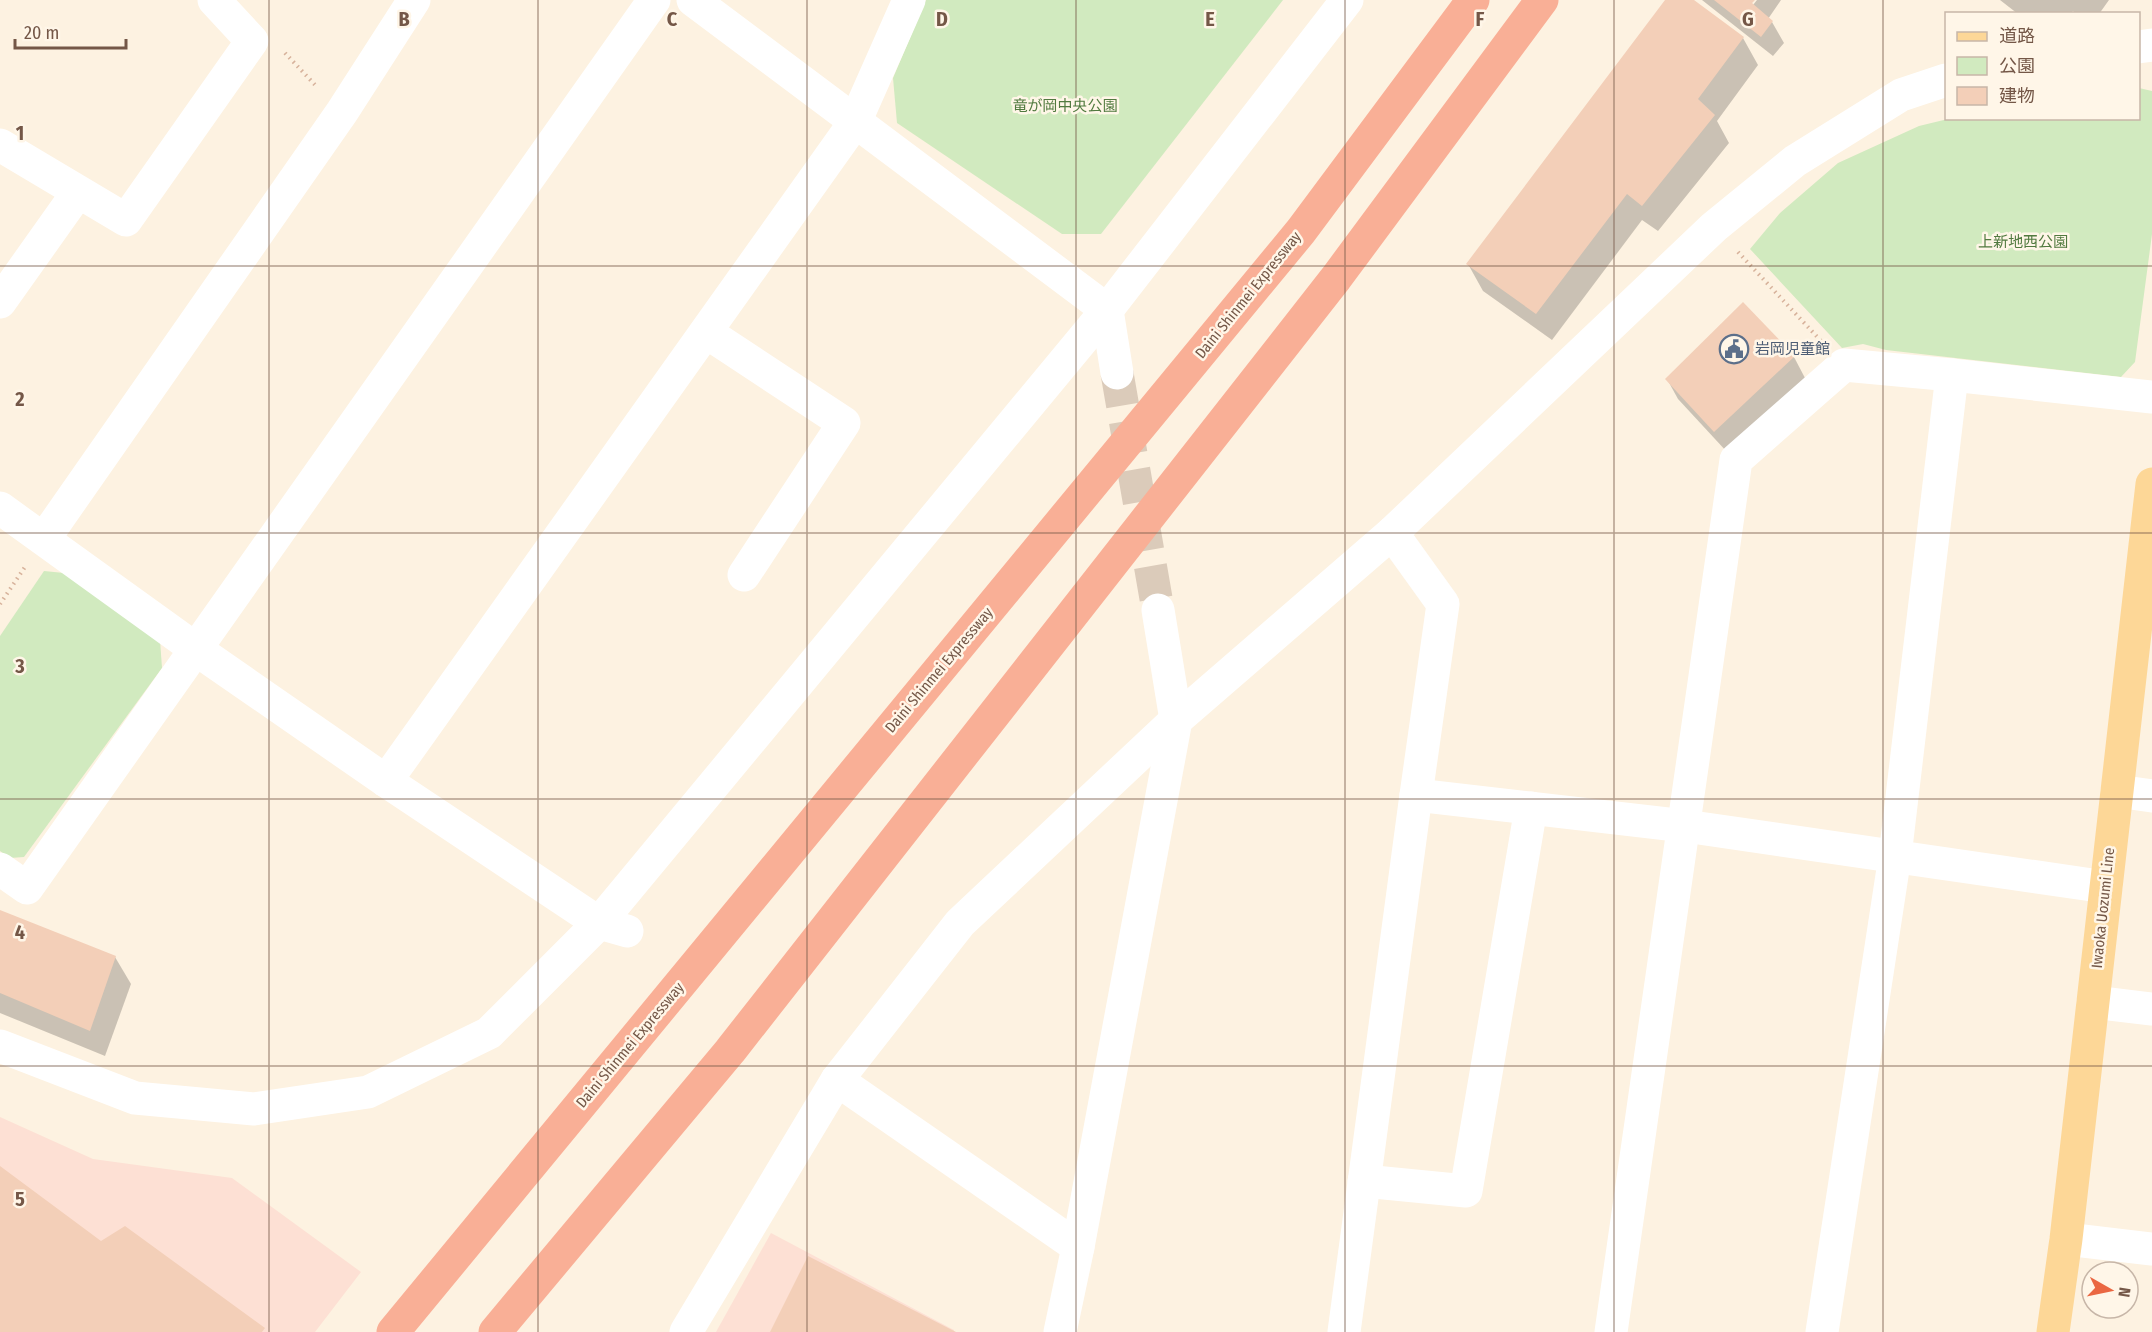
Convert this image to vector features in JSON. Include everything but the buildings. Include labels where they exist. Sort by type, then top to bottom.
[{"type":"highway","name":"Daini Shinmei Expressway","points":[[393,1332],[1301,231],[1473,0]]},
{"type":"highway","points":[[495,1332],[730,1051],[1336,278],[1542,0]]},
{"type":"main road","name":"Iwaoka Uozumi Line","points":[[2053,1332],[2066,1239],[2152,484]]},
{"type":"street","points":[[0,145],[126,220],[252,41],[214,0]]},
{"type":"street","points":[[44,539],[342,112],[414,0]]},
{"type":"street","points":[[0,869],[27,888],[654,0]]},
{"type":"street","points":[[693,0],[1107,310],[1117,373]]},
{"type":"street","points":[[386,782],[855,122],[909,0]]},
{"type":"street","points":[[0,1046],[135,1098],[254,1109],[368,1092],[489,1033],[613,927],[1107,310],[1347,0]]},
{"type":"street","points":[[686,1332],[837,1080],[960,923],[1176,720],[1392,533],[1714,227],[1795,161],[1901,95],[1945,81]]},
{"type":"street","points":[[0,303],[78,192]]},
{"type":"street","points":[[706,332],[844,423],[744,575]]},
{"type":"street","points":[[1611,1332],[1736,460],[1844,365],[2152,397]]},
{"type":"street","points":[[1822,1332],[1895,856],[1952,375]]},
{"type":"street","points":[[0,508],[386,782],[613,927]]},
{"type":"street","points":[[1344,1332],[1443,604],[1392,533]]},
{"type":"street","points":[[1060,1332],[1078,1247],[1176,720],[1158,610]]},
{"type":"street","points":[[2117,791],[2152,796]]},
{"type":"street","points":[[1416,795],[1685,826],[2106,886]]},
{"type":"street","points":[[1364,1181],[1466,1191],[1531,808]]},
{"type":"street","points":[[2093,1002],[2152,1009]]},
{"type":"street","points":[[837,1080],[1078,1247]]},
{"type":"street","points":[[2066,1239],[2152,1249]]},
{"type":"path","points":[[252,41],[275,44],[342,112]]},
{"type":"path","points":[[1714,227],[1844,365]]},
{"type":"path","points":[[0,604],[44,539]]},
{"type":"shaded area","points":[[0,1117],[93,1159],[232,1178],[361,1272],[315,1332],[0,1332]]},
{"type":"shaded area","points":[[771,1233],[954,1330],[954,1332],[716,1332]]},
{"type":"green space","name":"竜が岡中央公園","points":[[926,0],[1283,0],[1101,234],[1062,234],[897,123],[893,78]]},
{"type":"green space","name":"上新地西公園","points":[[2140,88],[2152,91],[2152,234],[2135,362],[2121,377],[1886,350],[1863,344],[1842,348],[1750,249],[1780,213],[1838,163],[1919,126],[1945,120],[2140,120]]},
{"type":"green space","points":[[44,571],[64,573],[160,640],[162,668],[24,857],[10,858],[0,851],[0,636]]},
{"type":"tunnel","points":[[1117,373],[1158,610]]},
{"type":"place","name":"岩岡児童館","points":[[1734,349]]}]
